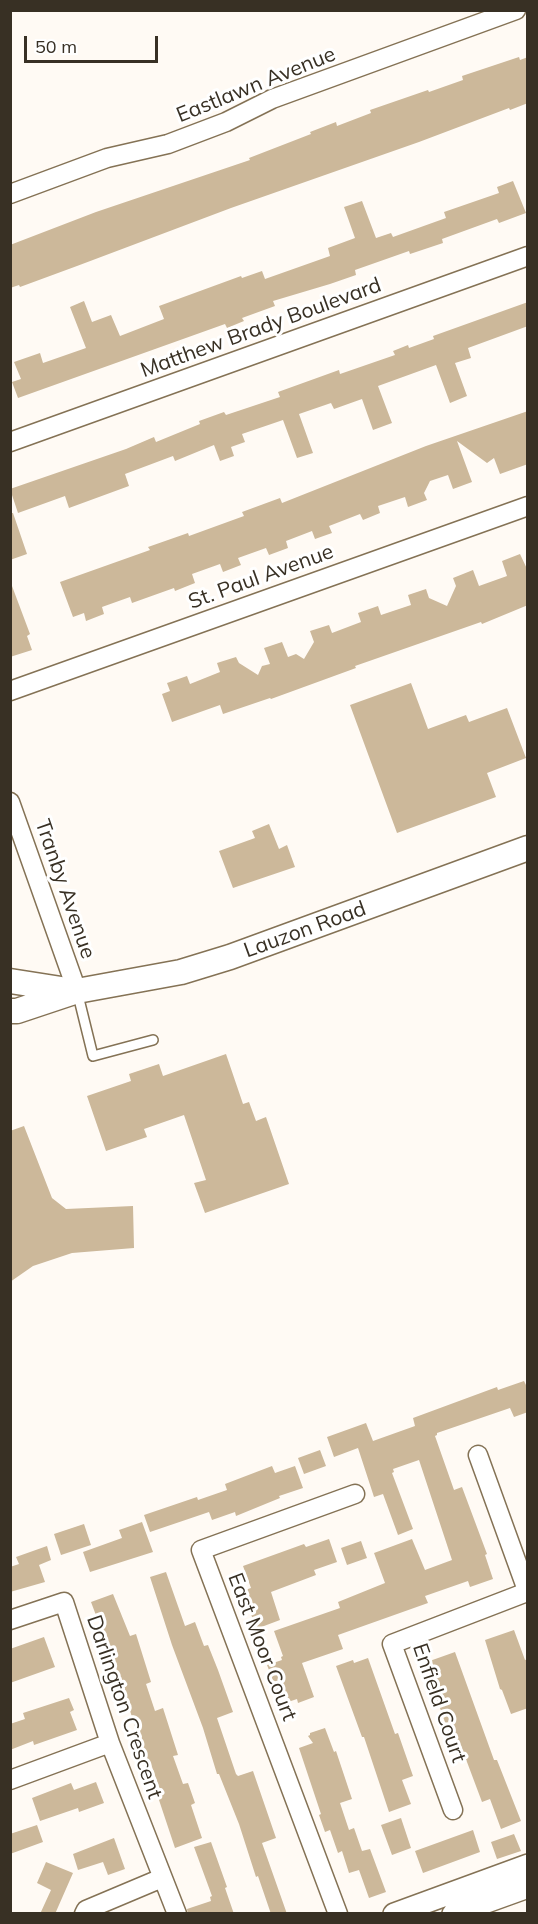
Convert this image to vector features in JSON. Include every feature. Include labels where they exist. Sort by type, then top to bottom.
[{"type":"main road","name":"Lauzon Road","points":[[77,991],[181,972],[221,960],[528,848]]},
{"type":"main road","points":[[10,981],[77,991]]},
{"type":"main road","points":[[10,1011],[77,991]]},
{"type":"street","name":"Eastlawn Avenue","points":[[10,194],[107,158],[168,144],[226,122],[272,99],[516,10]]},
{"type":"street","name":"Matthew Brady Boulevard","points":[[10,442],[528,256]]},
{"type":"street","name":"St. Paul Avenue","points":[[10,691],[528,506]]},
{"type":"street","name":"Tranby Avenue","points":[[10,802],[77,991]]},
{"type":"street","points":[[478,1455],[527,1593]]},
{"type":"street","name":"East Moor Court","points":[[338,1914],[201,1550],[355,1494]]},
{"type":"street","name":"Enfield Court","points":[[453,1810],[393,1644],[527,1593]]},
{"type":"street","name":"Darlington Crescent","points":[[10,1620],[64,1602],[110,1743],[177,1914]]},
{"type":"street","points":[[10,1780],[110,1743]]},
{"type":"street","points":[[464,1906],[528,1865]]},
{"type":"street","points":[[84,1914],[86,1910],[162,1878]]},
{"type":"street","points":[[394,1914],[464,1906],[528,1887]]},
{"type":"lane","points":[[77,991],[93,1056],[153,1040]]},
{"type":"building","points":[[519,57],[520,60],[528,57],[528,103],[231,208],[20,287],[19,285],[10,288],[10,245],[96,212],[250,160],[249,158],[336,122],[337,126],[371,113],[370,110],[463,80],[462,76]]},
{"type":"building","points":[[513,181],[526,213],[499,223],[497,219],[442,239],[443,243],[410,254],[409,251],[355,270],[356,275],[273,301],[275,306],[242,318],[244,321],[227,328],[225,324],[18,398],[12,382],[21,379],[14,362],[40,353],[43,363],[86,348],[70,307],[84,301],[92,322],[111,315],[120,336],[164,319],[159,306],[241,276],[242,278],[262,271],[265,279],[330,256],[328,248],[355,238],[344,207],[362,201],[376,238],[391,233],[393,237],[446,218],[444,212],[499,193],[497,187]]},
{"type":"building","points":[[528,302],[528,326],[468,348],[471,358],[455,363],[467,396],[450,403],[436,365],[378,386],[392,423],[373,430],[362,399],[334,409],[331,403],[299,414],[313,453],[297,458],[283,420],[242,434],[245,442],[231,447],[234,456],[220,461],[214,445],[175,461],[173,456],[125,474],[129,486],[69,508],[65,496],[18,513],[10,489],[154,437],[156,442],[200,424],[199,421],[224,412],[226,415],[280,397],[278,392],[339,370],[340,374],[395,355],[393,351],[408,345],[409,348],[434,339],[433,336]]},
{"type":"building","points":[[528,411],[528,464],[500,474],[494,458],[487,463],[457,441],[472,482],[453,489],[448,475],[430,481],[424,493],[427,500],[408,507],[405,497],[378,506],[380,513],[363,520],[360,514],[329,526],[332,533],[315,539],[312,531],[286,541],[288,548],[269,555],[266,548],[238,558],[241,565],[223,572],[220,564],[192,574],[195,583],[175,591],[174,588],[132,603],[130,597],[102,607],[104,614],[86,621],[84,613],[73,617],[60,582],[150,550],[148,547],[188,533],[189,536],[244,516],[242,512],[280,498],[282,503],[426,446]]},
{"type":"building","points":[[10,513],[13,513],[27,554],[10,560]]},
{"type":"building","points":[[520,554],[528,571],[528,605],[482,624],[481,622],[355,666],[356,668],[271,699],[223,714],[220,705],[172,722],[162,694],[170,691],[167,683],[187,676],[190,684],[220,672],[217,663],[236,657],[239,663],[258,675],[262,666],[270,664],[264,648],[282,642],[288,657],[296,654],[304,659],[314,642],[310,631],[329,625],[332,633],[361,622],[358,613],[378,606],[381,615],[411,605],[408,595],[426,589],[429,598],[447,606],[456,586],[453,578],[473,570],[479,586],[507,576],[502,561]]},
{"type":"building","points":[[10,586],[12,586],[30,634],[27,636],[32,650],[10,657]]},
{"type":"building","points":[[411,683],[428,729],[466,715],[469,722],[507,708],[526,758],[487,773],[496,797],[397,833],[350,705]]},
{"type":"building","points":[[269,824],[279,849],[287,845],[295,867],[233,888],[219,851],[255,838],[252,831]]},
{"type":"building","points":[[226,1054],[243,1104],[249,1102],[256,1121],[266,1117],[289,1184],[205,1213],[194,1183],[206,1180],[184,1115],[144,1129],[147,1137],[106,1151],[87,1096],[131,1081],[129,1074],[159,1064],[163,1076]]},
{"type":"building","points":[[24,1126],[52,1198],[66,1209],[133,1206],[134,1248],[72,1253],[33,1266],[10,1282],[10,1131]]},
{"type":"building","points":[[524,1381],[528,1389],[528,1412],[514,1417],[510,1408],[437,1433],[435,1436],[454,1490],[462,1487],[487,1554],[485,1555],[493,1579],[470,1587],[468,1581],[425,1596],[428,1603],[338,1635],[343,1649],[302,1663],[314,1697],[298,1703],[297,1699],[282,1704],[267,1665],[282,1660],[283,1656],[274,1631],[340,1608],[338,1602],[385,1583],[374,1553],[412,1539],[425,1570],[452,1560],[419,1460],[393,1469],[392,1473],[413,1529],[398,1535],[383,1494],[374,1497],[358,1448],[334,1457],[327,1437],[366,1423],[373,1441],[415,1426],[413,1418],[497,1387],[498,1390]]},
{"type":"building","points":[[320,1450],[326,1466],[304,1474],[298,1458]]},
{"type":"building","points":[[272,1466],[275,1473],[295,1466],[303,1488],[279,1496],[280,1498],[236,1516],[235,1512],[212,1520],[209,1512],[150,1532],[144,1515],[197,1497],[198,1500],[227,1490],[225,1484]]},
{"type":"building","points":[[142,1522],[153,1552],[90,1572],[83,1552],[122,1538],[119,1530]]},
{"type":"building","points":[[84,1524],[91,1545],[61,1555],[54,1534]]},
{"type":"building","points":[[329,1539],[337,1562],[314,1570],[316,1575],[271,1592],[280,1620],[256,1629],[245,1590],[251,1588],[243,1566],[304,1544],[306,1547]]},
{"type":"building","points":[[361,1541],[367,1558],[347,1565],[341,1548]]},
{"type":"building","points":[[47,1546],[51,1560],[39,1565],[45,1582],[10,1592],[10,1567],[19,1564],[16,1557]]},
{"type":"building","points":[[166,1572],[185,1626],[195,1622],[204,1646],[208,1645],[233,1712],[217,1718],[236,1774],[238,1776],[253,1771],[276,1838],[262,1843],[287,1914],[271,1914],[239,1824],[219,1774],[217,1774],[150,1577]]},
{"type":"building","points":[[113,1594],[130,1636],[136,1634],[151,1682],[146,1684],[155,1711],[163,1708],[178,1755],[173,1756],[183,1784],[188,1783],[195,1803],[191,1805],[202,1838],[175,1848],[158,1797],[162,1795],[151,1764],[148,1765],[124,1691],[120,1693],[109,1648],[99,1617],[97,1618],[91,1602]]},
{"type":"building","points":[[514,1630],[525,1660],[528,1659],[528,1708],[511,1714],[500,1689],[485,1640]]},
{"type":"building","points":[[44,1637],[55,1667],[10,1683],[10,1649]]},
{"type":"building","points":[[455,1652],[494,1760],[497,1760],[521,1821],[501,1829],[490,1799],[482,1802],[464,1754],[457,1756],[424,1663]]},
{"type":"building","points":[[368,1658],[395,1734],[398,1733],[413,1776],[402,1780],[411,1804],[389,1812],[364,1737],[362,1737],[336,1666]]},
{"type":"building","points":[[69,1698],[74,1710],[70,1712],[77,1730],[34,1745],[33,1741],[10,1750],[10,1724],[25,1719],[23,1713]]},
{"type":"building","points":[[325,1728],[334,1752],[336,1751],[352,1799],[340,1803],[349,1830],[354,1828],[362,1851],[370,1849],[386,1892],[369,1898],[359,1870],[349,1873],[342,1851],[338,1853],[330,1830],[325,1832],[299,1748],[313,1743],[308,1736],[310,1733]]},
{"type":"building","points":[[96,1782],[104,1803],[79,1812],[78,1808],[40,1821],[32,1798],[71,1783],[74,1790]]},
{"type":"building","points":[[401,1818],[411,1848],[392,1855],[381,1825]]},
{"type":"building","points":[[37,1825],[43,1842],[10,1854],[10,1834]]},
{"type":"building","points":[[473,1830],[480,1852],[423,1873],[415,1851]]},
{"type":"building","points":[[514,1834],[521,1851],[497,1859],[491,1842]]},
{"type":"building","points":[[114,1838],[125,1869],[108,1875],[103,1862],[78,1870],[73,1854]]},
{"type":"building","points":[[211,1842],[234,1914],[188,1914],[187,1909],[211,1901],[212,1896],[194,1847]]},
{"type":"building","points":[[46,1862],[73,1873],[55,1914],[40,1914],[51,1890],[37,1883]]}]
